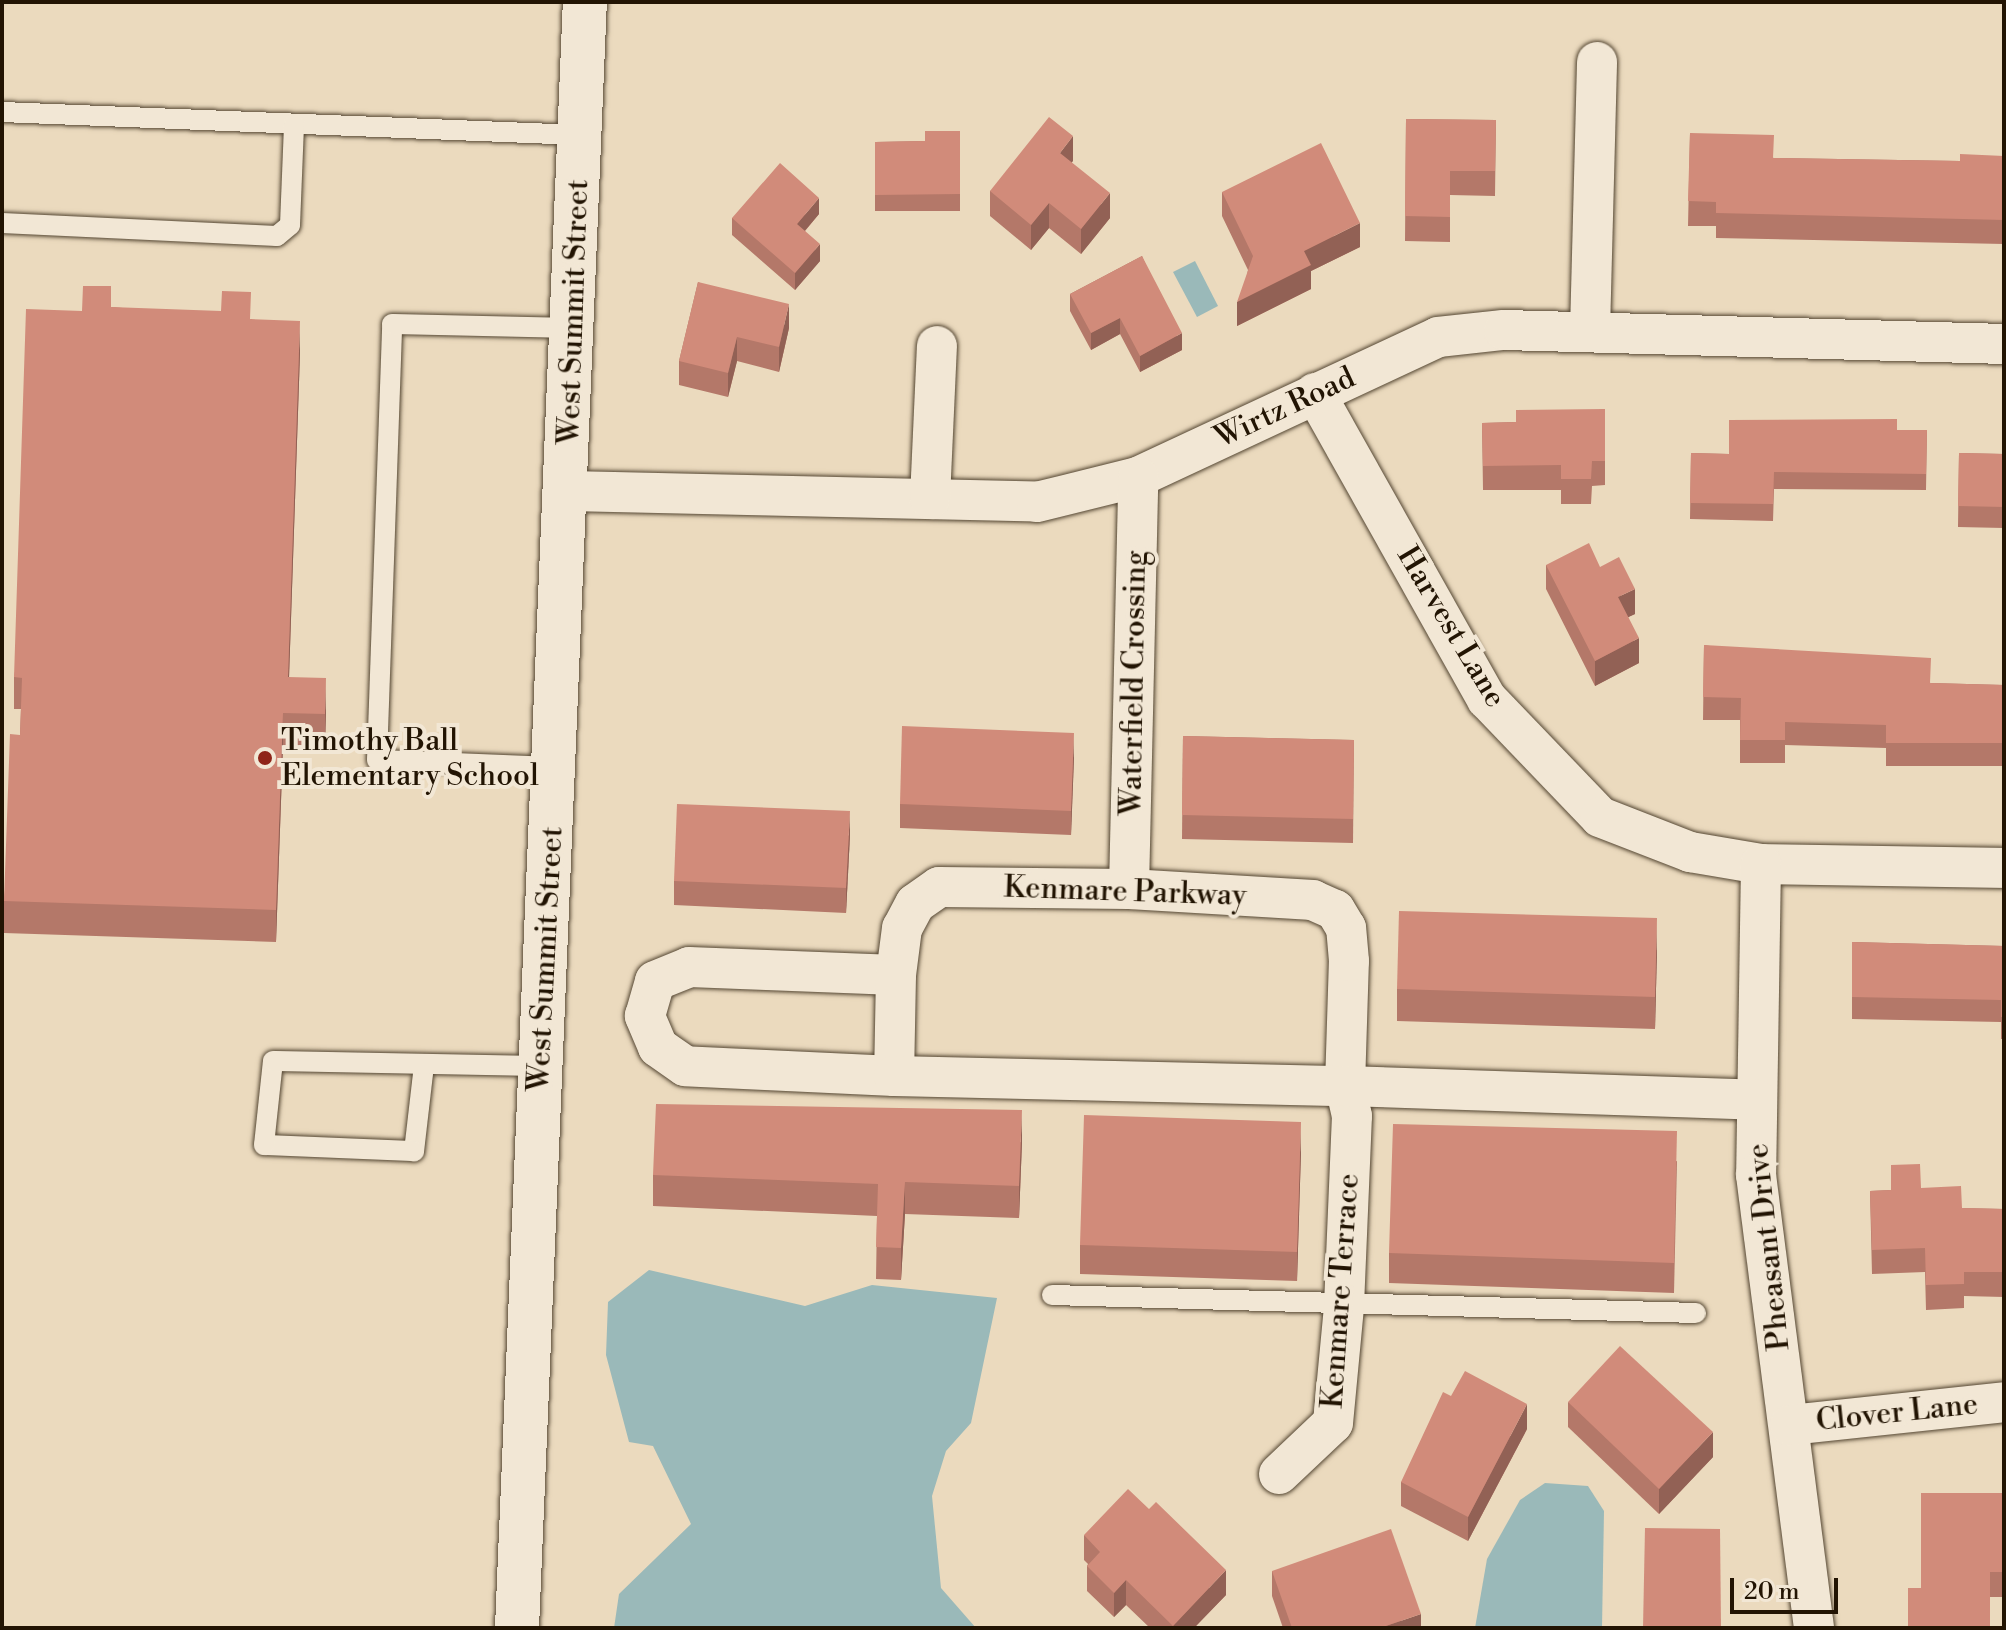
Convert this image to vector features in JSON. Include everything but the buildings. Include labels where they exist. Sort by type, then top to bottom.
[{"type":"street","name":"West Summit Street","points":[[517,1628],[569,491],[585,2]]},
{"type":"street","points":[[1590,331],[1597,62]]},
{"type":"street","name":"Wirtz Road","points":[[569,491],[1037,502],[1138,477],[1438,337],[1590,331],[2004,344]]},
{"type":"street","points":[[930,499],[937,346]]},
{"type":"street","name":"Harvest Lane","points":[[1315,393],[1487,699],[1600,817],[1690,852],[1761,864],[2004,868]]},
{"type":"street","name":"Waterfield Crossing","points":[[1129,889],[1138,477]]},
{"type":"street","name":"Pheasant Drive","points":[[1761,864],[1756,1175],[1814,1628]]},
{"type":"street","name":"Kenmare Parkway","points":[[894,1076],[896,975],[902,928],[915,904],[939,887],[1129,889],[1313,900],[1335,910],[1346,928],[1349,961],[1345,1086]]},
{"type":"street","points":[[896,975],[689,967],[655,981],[645,1016],[658,1047],[685,1066],[894,1076],[1345,1086],[1757,1100]]},
{"type":"street","name":"Kenmare Terrace","points":[[1279,1474],[1333,1423],[1344,1306],[1352,1116],[1345,1086]]},
{"type":"street","name":"Clover Lane","points":[[1790,1425],[2004,1402]]},
{"type":"lane","points":[[2,112],[579,135]]},
{"type":"lane","points":[[2,223],[277,236],[290,225],[294,124]]},
{"type":"lane","points":[[555,767],[377,760],[392,324],[574,328]]},
{"type":"lane","points":[[424,1065],[414,1151],[264,1145],[273,1061],[541,1066]]},
{"type":"lane","points":[[1052,1295],[1344,1306],[1696,1313]]},
{"type":"water","points":[[1195,261],[1218,306],[1197,317],[1173,272]]},
{"type":"water","points":[[649,1270],[805,1306],[872,1285],[997,1298],[971,1423],[946,1451],[932,1496],[941,1588],[976,1628],[614,1628],[619,1594],[691,1524],[653,1446],[629,1442],[606,1355],[608,1302]]},
{"type":"water","points":[[1545,1483],[1588,1486],[1604,1511],[1602,1628],[1475,1628],[1487,1559],[1520,1500]]},
{"type":"place","name":"Timothy Ball Elementary School","points":[[265,758]]}]
